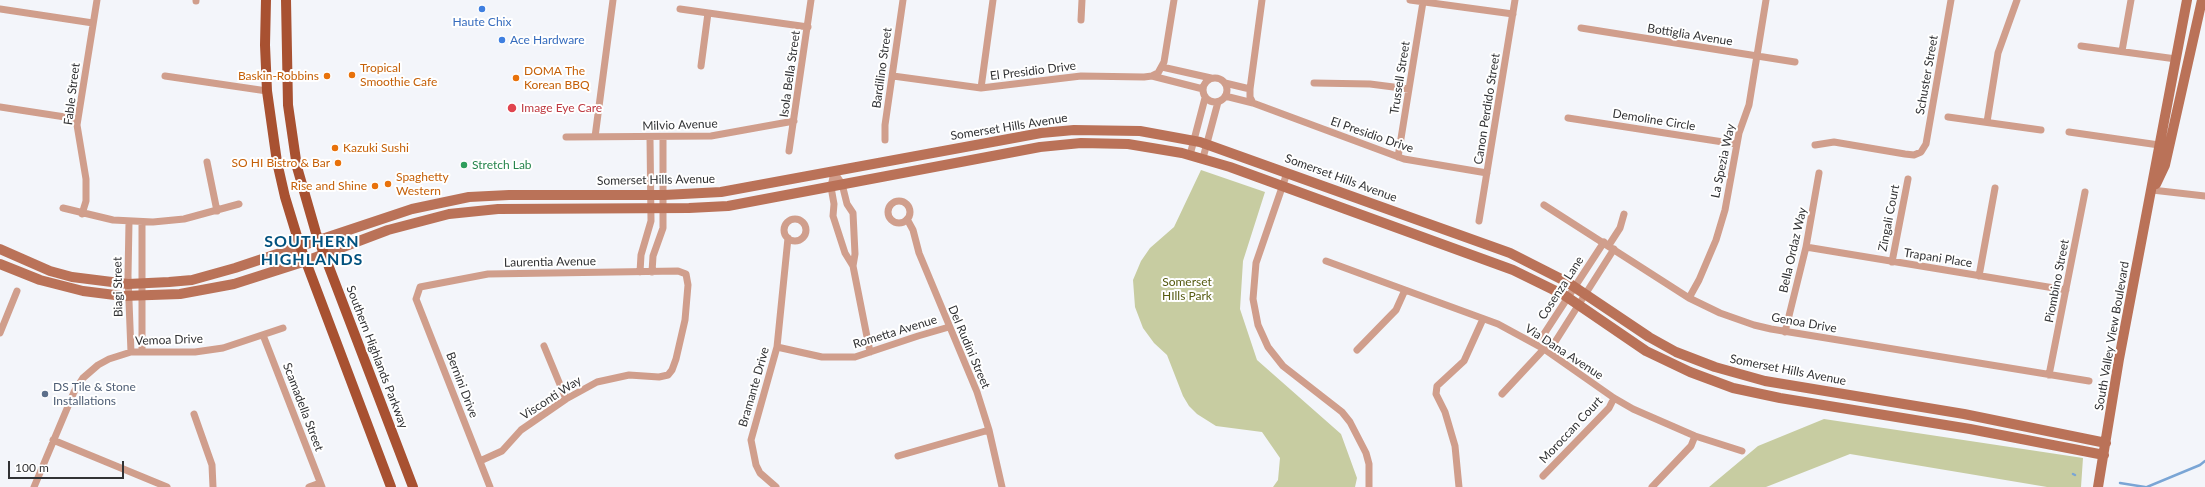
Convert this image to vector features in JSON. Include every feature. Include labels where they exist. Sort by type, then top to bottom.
[{"type":"main road","points":[[266,0],[265,45],[267,91],[277,162],[285,197],[300,246],[391,487]]},
{"type":"main road","name":"Southern Highlands Parkway","points":[[286,0],[288,105],[297,167],[318,240],[413,487]]},
{"type":"main road","name":"South Valley View Boulevard","points":[[2098,487],[2119,359],[2187,0]]},
{"type":"main road","name":"South Valley View Boulevard","points":[[2152,190],[2165,165],[2202,0]]},
{"type":"main road","name":"Somerset Hills Avenue","points":[[0,249],[50,271],[87,279],[128,284],[192,280],[241,266],[427,205],[469,197],[517,195],[698,194],[749,188],[1027,135],[1062,130],[1140,130],[1207,144],[1510,253],[1553,274],[1575,287],[1656,341],[1695,360],[1738,375],[1792,386],[1964,414],[2106,443]]},
{"type":"main road","name":"Somerset Hills Avenue","points":[[0,264],[60,286],[129,296],[180,294],[212,289],[306,261],[373,236],[424,220],[464,212],[517,209],[728,206],[1058,145],[1128,144],[1203,158],[1513,270],[1568,298],[1646,351],[1690,372],[1733,388],[1780,398],[1970,429],[2104,455]]},
{"type":"main road","points":[[517,195],[517,209]]},
{"type":"street","name":"Fable Street","points":[[82,214],[86,201],[86,179],[78,130],[78,119],[97,0]]},
{"type":"street","points":[[595,137],[613,0]]},
{"type":"street","name":"Isola Bella Street","points":[[790,150],[811,0]]},
{"type":"street","name":"Bardilino Street","points":[[886,140],[885,125],[903,0]]},
{"type":"street","points":[[981,88],[993,0]]},
{"type":"street","points":[[1081,20],[1082,0]]},
{"type":"street","points":[[1157,72],[1167,53],[1174,0]]},
{"type":"street","points":[[1252,100],[1250,88],[1262,0]]},
{"type":"street","points":[[1410,0],[1513,14]]},
{"type":"street","name":"Canon Perdido Street","points":[[1479,221],[1516,0]]},
{"type":"street","name":"La Spezia Way","points":[[1689,298],[1699,280],[1716,240],[1726,204],[1738,132],[1749,105],[1766,0]]},
{"type":"street","name":"Schuster Street","points":[[1814,146],[1834,142],[1905,154],[1914,155],[1921,152],[1926,144],[1951,0]]},
{"type":"street","points":[[1986,122],[1998,53],[2017,0]]},
{"type":"street","points":[[2122,51],[2131,0]]},
{"type":"street","name":"Trussell Street","points":[[1398,157],[1423,2]]},
{"type":"street","points":[[0,9],[93,23]]},
{"type":"street","points":[[680,9],[808,27]]},
{"type":"street","points":[[701,66],[708,13]]},
{"type":"street","name":"Bottiglia Avenue","points":[[1582,28],[1794,62]]},
{"type":"street","points":[[2081,46],[2176,59]]},
{"type":"street","name":"El Presidio Drive","points":[[893,76],[981,88],[1081,76],[1144,78],[1157,72],[1211,78]]},
{"type":"street","name":"El Presidio Drive","points":[[1157,72],[1203,89]]},
{"type":"street","points":[[165,76],[267,91]]},
{"type":"street","points":[[1190,155],[1205,98],[1203,89],[1204,84],[1211,78],[1218,78],[1225,83],[1250,88]]},
{"type":"street","points":[[1203,158],[1218,102],[1225,96],[1227,90],[1225,83]]},
{"type":"street","points":[[1314,83],[1370,84],[1409,89]]},
{"type":"street","name":"El Presidio Drive","points":[[1225,96],[1252,100],[1398,157],[1420,163],[1487,173]]},
{"type":"street","points":[[1205,98],[1210,101],[1218,102]]},
{"type":"street","points":[[0,108],[78,119]]},
{"type":"street","points":[[1948,117],[2041,130]]},
{"type":"street","name":"Demoline Circle","points":[[1568,118],[1736,144]]},
{"type":"street","name":"Milvio Avenue","points":[[566,137],[663,138],[711,136],[794,121]]},
{"type":"street","points":[[2069,132],[2159,145]]},
{"type":"street","points":[[640,272],[640,255],[651,226],[650,138]]},
{"type":"street","points":[[652,272],[653,256],[663,228],[663,138]]},
{"type":"street","points":[[207,162],[217,211]]},
{"type":"street","points":[[834,172],[842,184],[847,204],[853,213],[855,254],[853,266]]},
{"type":"street","points":[[834,172],[831,186],[834,204],[833,216],[845,253],[853,266],[870,352]]},
{"type":"street","points":[[1287,173],[1256,263],[1253,299],[1258,326],[1268,347],[1283,366],[1342,412],[1350,422],[1366,453],[1369,464],[1369,487]]},
{"type":"street","name":"Bella Ordaz Way","points":[[1785,332],[1806,247],[1819,173]]},
{"type":"street","name":"Zingali Court","points":[[1892,262],[1908,180]]},
{"type":"street","points":[[1979,276],[1995,188]]},
{"type":"street","points":[[2152,190],[2205,196]]},
{"type":"street","name":"Piombino Street","points":[[2049,375],[2085,192]]},
{"type":"street","points":[[63,208],[82,214],[129,222],[142,222],[171,221],[217,211],[239,204]]},
{"type":"street","name":"Genoa Drive","points":[[1544,205],[1609,245],[1689,298],[1734,318],[1785,332],[2089,381]]},
{"type":"street","name":"Cosenza Lane","points":[[1544,349],[1544,334],[1575,287],[1609,245],[1620,228],[1624,214]]},
{"type":"street","name":"Del Rudini Street","points":[[907,219],[913,230],[919,253],[977,392],[989,430],[1002,487]]},
{"type":"street","name":"Biagi Street","points":[[129,222],[128,284],[131,352]]},
{"type":"street","name":"Biagi Street","points":[[142,222],[142,352]]},
{"type":"street","name":"Bramante Drive","points":[[776,487],[760,473],[753,457],[751,440],[778,347],[788,238]]},
{"type":"street","name":"Cosenza Lane","points":[[1502,394],[1544,349],[1554,342],[1585,294],[1609,245]]},
{"type":"street","name":"Trapani Place","points":[[1806,247],[2066,290]]},
{"type":"street","name":"Via Dana Avenue","points":[[1326,262],[1483,319],[1519,335],[1544,349],[1614,398],[1663,423],[1695,436],[1742,451]]},
{"type":"street","name":"Laurentia Avenue","points":[[417,292],[420,288],[425,286],[488,274],[678,271],[686,274],[688,285],[685,320],[676,359],[672,370],[668,375]]},
{"type":"street","points":[[1357,350],[1396,310],[1405,290]]},
{"type":"street","points":[[1,328],[17,291]]},
{"type":"street","name":"Bernini Drive","points":[[417,292],[416,299],[490,487]]},
{"type":"street","points":[[1459,487],[1459,470],[1455,446],[1445,412],[1436,394],[1437,386],[1464,361],[1483,319]]},
{"type":"street","name":"Rometta Avenue","points":[[778,347],[832,358],[855,357],[949,327]]},
{"type":"street","name":"Vemoa Drive","points":[[34,487],[74,392],[84,378],[98,365],[109,359],[131,352],[212,350],[283,328]]},
{"type":"street","name":"Scamadella Street","points":[[263,335],[321,485]]},
{"type":"street","points":[[544,346],[566,399]]},
{"type":"street","name":"Visconti Way","points":[[480,461],[502,451],[521,430],[566,399],[597,382],[629,375],[659,377],[668,375]]},
{"type":"street","name":"Moroccan Court","points":[[1543,476],[1609,408],[1614,398]]},
{"type":"street","points":[[194,414],[212,465],[213,487]]},
{"type":"street","points":[[898,456],[989,430]]},
{"type":"street","points":[[1652,487],[1691,446],[1695,436]]},
{"type":"street","points":[[53,440],[167,487]]},
{"type":"street","points":[[309,487],[321,485]]},
{"type":"green space","name":"Somerset HIlls Park","points":[[1201,170],[1265,192],[1243,261],[1240,309],[1257,360],[1341,434],[1357,478],[1355,487],[1273,487],[1278,480],[1280,458],[1262,432],[1216,426],[1197,414],[1189,406],[1183,396],[1167,355],[1154,343],[1143,328],[1135,307],[1133,280],[1141,261],[1150,248],[1174,227]]},
{"type":"green space","points":[[1824,419],[2083,458],[2081,487],[2047,487],[1850,454],[1766,487],[1709,487],[1758,446]]},
{"type":"waterway","points":[[2147,487],[2200,465],[2205,461]]},
{"type":"waterway","points":[[2120,483],[2145,487]]},
{"type":"place","name":"Haute Chix","points":[[482,9]]},
{"type":"place","name":"Ace Hardware","points":[[502,40]]},
{"type":"place","name":"Tropical Smoothie Cafe","points":[[352,75]]},
{"type":"place","name":"Baskin-Robbins","points":[[327,76]]},
{"type":"place","name":"DOMA The Korean BBQ","points":[[516,78]]},
{"type":"place","name":"Image Eye Care","points":[[512,108]]},
{"type":"place","name":"Kazuki Sushi","points":[[335,148]]},
{"type":"place","name":"SO HI Bistro & Bar","points":[[338,163]]},
{"type":"place","name":"Stretch Lab","points":[[464,165]]},
{"type":"place","name":"Spaghetty Western","points":[[388,184]]},
{"type":"place","name":"Rise and Shine","points":[[375,186]]},
{"type":"place","name":"DS Tile & Stone Installations","points":[[45,394]]},
{"type":"district","name":"SOUTHERN HIGHLANDS","points":[[312,251]]}]
